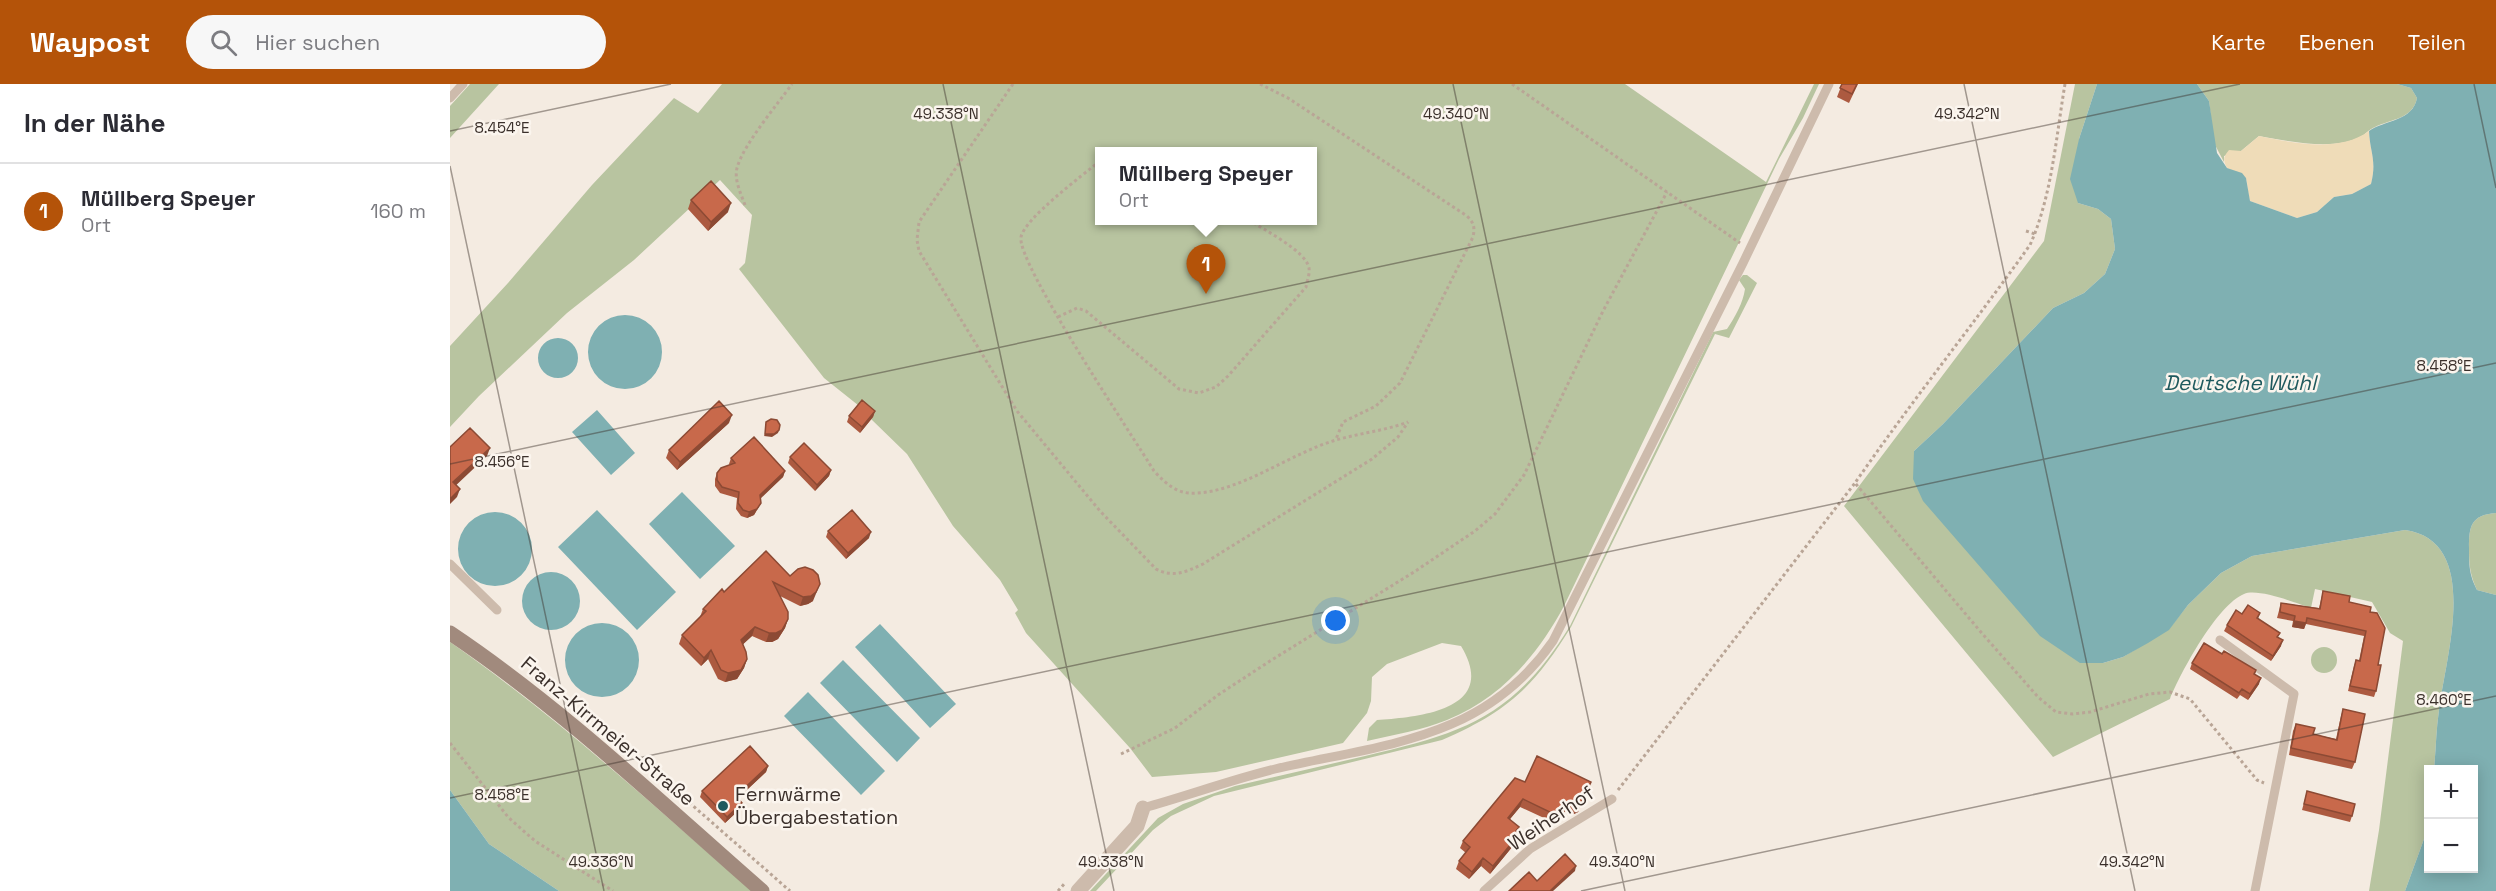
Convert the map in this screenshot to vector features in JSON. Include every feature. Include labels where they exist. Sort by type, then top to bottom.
[{"type":"street","name":"Franz-Kirrmeier-Straße","points":[[450,633],[498,667],[576,729],[762,891]]},
{"type":"street","points":[[1078,891],[1137,826],[1143,808]]},
{"type":"lane","points":[[450,98],[463,84]]},
{"type":"lane","points":[[1143,808],[1182,798],[1235,779],[1443,729],[1493,703],[1528,673],[1552,641],[1749,249],[1829,84]]},
{"type":"lane","points":[[450,564],[497,609]]},
{"type":"lane","points":[[2220,640],[2294,694],[2255,891]]},
{"type":"lane","name":"Weiherhof","points":[[1484,891],[1530,849],[1612,799]]},
{"type":"path","points":[[745,205],[738,189],[736,169],[745,151],[792,84]]},
{"type":"path","points":[[1013,84],[919,222],[917,240],[919,251],[1017,411],[1100,511],[1156,569],[1165,574],[1177,574],[1190,571],[1372,459],[1398,437],[1408,422],[1390,429],[1336,439],[1223,488],[1198,493],[1172,488],[1154,471],[1058,317],[1021,247],[1022,234],[1039,213],[1095,165]]},
{"type":"path","points":[[1260,84],[1288,98],[1467,216],[1473,222],[1475,229],[1400,383],[1376,406],[1343,422],[1336,439]]},
{"type":"path","points":[[1512,84],[1749,249]]},
{"type":"path","points":[[1612,799],[1855,483],[2030,245],[2051,173],[2065,84]]},
{"type":"path","points":[[1121,754],[1175,728],[1218,695],[1414,572],[1475,531],[1495,514],[1511,495],[1528,467],[1603,311],[1667,192]]},
{"type":"path","points":[[1058,317],[1077,308],[1086,311],[1179,389],[1199,393],[1207,392],[1228,376],[1306,287],[1309,267],[1298,251],[1257,225]]},
{"type":"path","points":[[2026,231],[2035,234]]},
{"type":"path","points":[[1855,483],[1994,648],[2038,697],[2056,712],[2073,714],[2090,712],[2149,694],[2170,692],[2190,699],[2257,780],[2274,787]]},
{"type":"path","points":[[450,743],[508,817],[535,841],[613,891]]},
{"type":"path","points":[[673,792],[683,797],[790,891]]},
{"type":"green space","points":[[470,84],[499,84],[450,138],[450,106]]},
{"type":"green space","points":[[722,84],[1625,84],[1766,182],[1814,84],[1819,84],[1803,118],[1779,159],[1564,606],[1542,642],[1516,674],[1484,700],[1447,720],[1367,741],[1369,728],[1377,720],[1433,712],[1450,706],[1463,696],[1470,684],[1470,667],[1461,646],[1442,643],[1387,664],[1372,677],[1371,701],[1367,713],[1343,743],[1216,772],[1152,777],[1130,748],[1026,633],[1015,613],[1018,610],[1000,580],[953,526],[907,454],[871,419],[873,417],[824,378],[739,269],[745,263],[752,215],[720,180],[634,260],[567,313],[479,396],[450,427],[450,346],[508,283],[592,185],[674,98],[698,113]]},
{"type":"green space","points":[[2075,84],[2097,84],[2079,139],[2078,203],[2098,209],[2111,219],[2115,249],[2105,274],[2084,293],[2053,308],[1943,424],[1914,451],[2103,663],[2123,657],[2169,629],[2188,605],[2221,573],[2252,556],[2405,530],[2429,539],[2444,556],[2452,578],[2453,605],[2451,634],[2438,717],[2434,765],[2424,765],[2424,839],[2405,891],[2369,891],[2403,641],[2390,633],[2372,602],[2315,589],[2311,608],[2267,594],[2244,594],[2223,611],[2201,640],[2170,699],[2053,757],[1844,506],[2044,241]]},
{"type":"green space","points":[[2197,84],[2397,84],[2411,88],[2417,98],[2415,105],[2406,114],[2349,141],[2310,144],[2259,136],[2241,151],[2224,156],[2224,162],[2214,143],[2209,101]]},
{"type":"green space","points":[[1743,275],[1747,275],[1757,283],[1729,338],[1715,334],[1571,627],[1544,666],[1517,696],[1484,719],[1442,740],[1214,796],[1171,816],[1153,830],[1096,891],[1090,891],[1158,818],[1183,804],[1235,786],[1431,739],[1459,729],[1507,701],[1549,657],[1570,626],[1713,332],[1727,329],[1736,315],[1745,289],[1739,280]]},
{"type":"green space","points":[[2496,513],[2496,595],[2477,590],[2470,570],[2469,548],[2471,528],[2476,519]]},
{"type":"green space","points":[[450,642],[567,731],[752,891],[559,891],[489,844],[450,790]]},
{"type":"green space","points":[[2324,647],[2333,651],[2337,660],[2333,669],[2324,673],[2315,669],[2311,660],[2315,651]]},
{"type":"sand","points":[[2369,131],[2373,162],[2371,184],[2352,194],[2334,197],[2317,212],[2297,218],[2250,201],[2246,179],[2241,174],[2227,168],[2224,161],[2229,150],[2241,151],[2259,136],[2301,143],[2330,144],[2357,138]]},
{"type":"water","name":"Deutsche Wühl","points":[[2097,84],[2197,84],[2209,101],[2217,153],[2227,168],[2242,173],[2246,178],[2250,201],[2297,218],[2317,212],[2334,197],[2352,194],[2371,184],[2373,162],[2369,131],[2404,116],[2414,106],[2417,98],[2411,88],[2397,84],[2496,84],[2496,513],[2476,519],[2471,528],[2469,548],[2470,570],[2477,590],[2496,595],[2496,891],[2405,891],[2424,839],[2424,873],[2478,873],[2478,765],[2434,765],[2438,717],[2454,605],[2452,578],[2444,556],[2429,539],[2405,530],[2252,556],[2221,573],[2188,605],[2169,630],[2123,657],[2103,663],[2080,663],[2040,636],[1923,501],[1913,479],[1914,451],[1943,424],[2053,308],[2084,293],[2105,274],[2115,249],[2111,219],[2098,209],[2078,203],[2070,179],[2079,139]]},
{"type":"water","points":[[625,315],[639,318],[651,326],[659,338],[662,352],[659,366],[651,378],[639,386],[625,389],[611,386],[599,378],[591,366],[588,352],[591,338],[599,326],[611,318]]},
{"type":"water","points":[[558,338],[566,339],[572,344],[577,350],[577,366],[572,372],[566,377],[558,378],[550,377],[544,372],[539,366],[538,358],[539,350],[544,344],[550,339]]},
{"type":"water","points":[[597,410],[635,453],[611,475],[572,432]]},
{"type":"water","points":[[682,492],[735,546],[700,579],[649,524]]},
{"type":"water","points":[[597,510],[676,592],[637,630],[558,547]]},
{"type":"water","points":[[495,512],[509,515],[521,523],[529,535],[532,549],[529,563],[521,575],[509,583],[495,586],[481,583],[469,575],[461,563],[458,549],[461,535],[469,523],[481,515]]},
{"type":"water","points":[[551,572],[567,577],[575,585],[580,601],[575,617],[567,625],[551,630],[535,625],[527,617],[522,601],[527,585],[535,577]]},
{"type":"water","points":[[602,623],[616,626],[628,634],[636,646],[639,660],[636,674],[628,686],[616,694],[602,697],[588,694],[576,686],[568,674],[565,660],[568,646],[576,634],[588,626]]},
{"type":"water","points":[[880,624],[956,704],[930,728],[855,647]]},
{"type":"water","points":[[843,660],[920,738],[897,762],[820,683]]},
{"type":"water","points":[[808,692],[885,771],[861,795],[784,716]]},
{"type":"water","points":[[450,790],[489,844],[559,891],[450,891]]},
{"type":"building","points":[[1842,84],[1857,84],[1852,94],[1840,88]]},
{"type":"building","points":[[711,181],[731,203],[711,222],[691,200]]},
{"type":"building","points":[[862,400],[875,411],[862,427],[849,416]]},
{"type":"building","points":[[719,401],[732,415],[680,462],[669,450]]},
{"type":"building","points":[[771,419],[777,420],[780,425],[779,430],[774,434],[765,434],[766,422]]},
{"type":"building","points":[[470,428],[490,448],[453,482],[460,489],[450,499],[450,447]]},
{"type":"building","points":[[754,437],[785,471],[760,495],[761,503],[757,509],[749,512],[743,510],[738,503],[739,492],[722,487],[717,480],[717,473],[721,468],[735,463],[731,458]]},
{"type":"building","points":[[804,443],[831,470],[817,485],[790,457]]},
{"type":"building","points":[[852,510],[871,532],[848,553],[828,531]]},
{"type":"building","points":[[766,551],[790,576],[798,569],[805,567],[818,575],[820,584],[811,596],[803,597],[773,582],[788,612],[788,619],[782,630],[776,633],[769,633],[755,627],[741,640],[747,659],[741,670],[728,673],[721,670],[711,650],[704,658],[682,635],[706,611],[703,609],[722,589],[724,592]]},
{"type":"building","points":[[2323,591],[2350,596],[2349,602],[2371,607],[2370,612],[2377,613],[2385,628],[2376,691],[2350,686],[2356,660],[2360,661],[2366,631],[2307,618],[2306,623],[2294,621],[2295,616],[2280,612],[2281,603],[2320,609]]},
{"type":"building","points":[[2248,605],[2260,613],[2257,618],[2280,633],[2277,637],[2283,640],[2273,656],[2227,625],[2236,610],[2242,614]]},
{"type":"building","points":[[2204,643],[2222,654],[2224,651],[2256,670],[2254,674],[2261,678],[2250,694],[2242,689],[2239,693],[2192,663]]},
{"type":"building","points":[[2343,709],[2365,714],[2355,762],[2291,748],[2296,724],[2315,728],[2313,734],[2337,740]]},
{"type":"building","points":[[750,746],[768,766],[736,796],[742,803],[727,817],[702,791]]},
{"type":"building","points":[[1537,756],[1591,782],[1580,804],[1577,807],[1569,803],[1560,817],[1523,799],[1508,818],[1519,827],[1516,831],[1519,834],[1493,866],[1483,858],[1472,872],[1459,861],[1470,847],[1463,841],[1515,778],[1525,782]]},
{"type":"building","points":[[2307,791],[2355,804],[2352,816],[2304,804]]},
{"type":"building","points":[[1565,854],[1576,866],[1550,891],[1509,891],[1529,872],[1537,881]]},
{"type":"place","name":"Müllberg Speyer","points":[[1206,294]]},
{"type":"place","name":"Fernwärme Übergabestation","points":[[723,806]]}]
